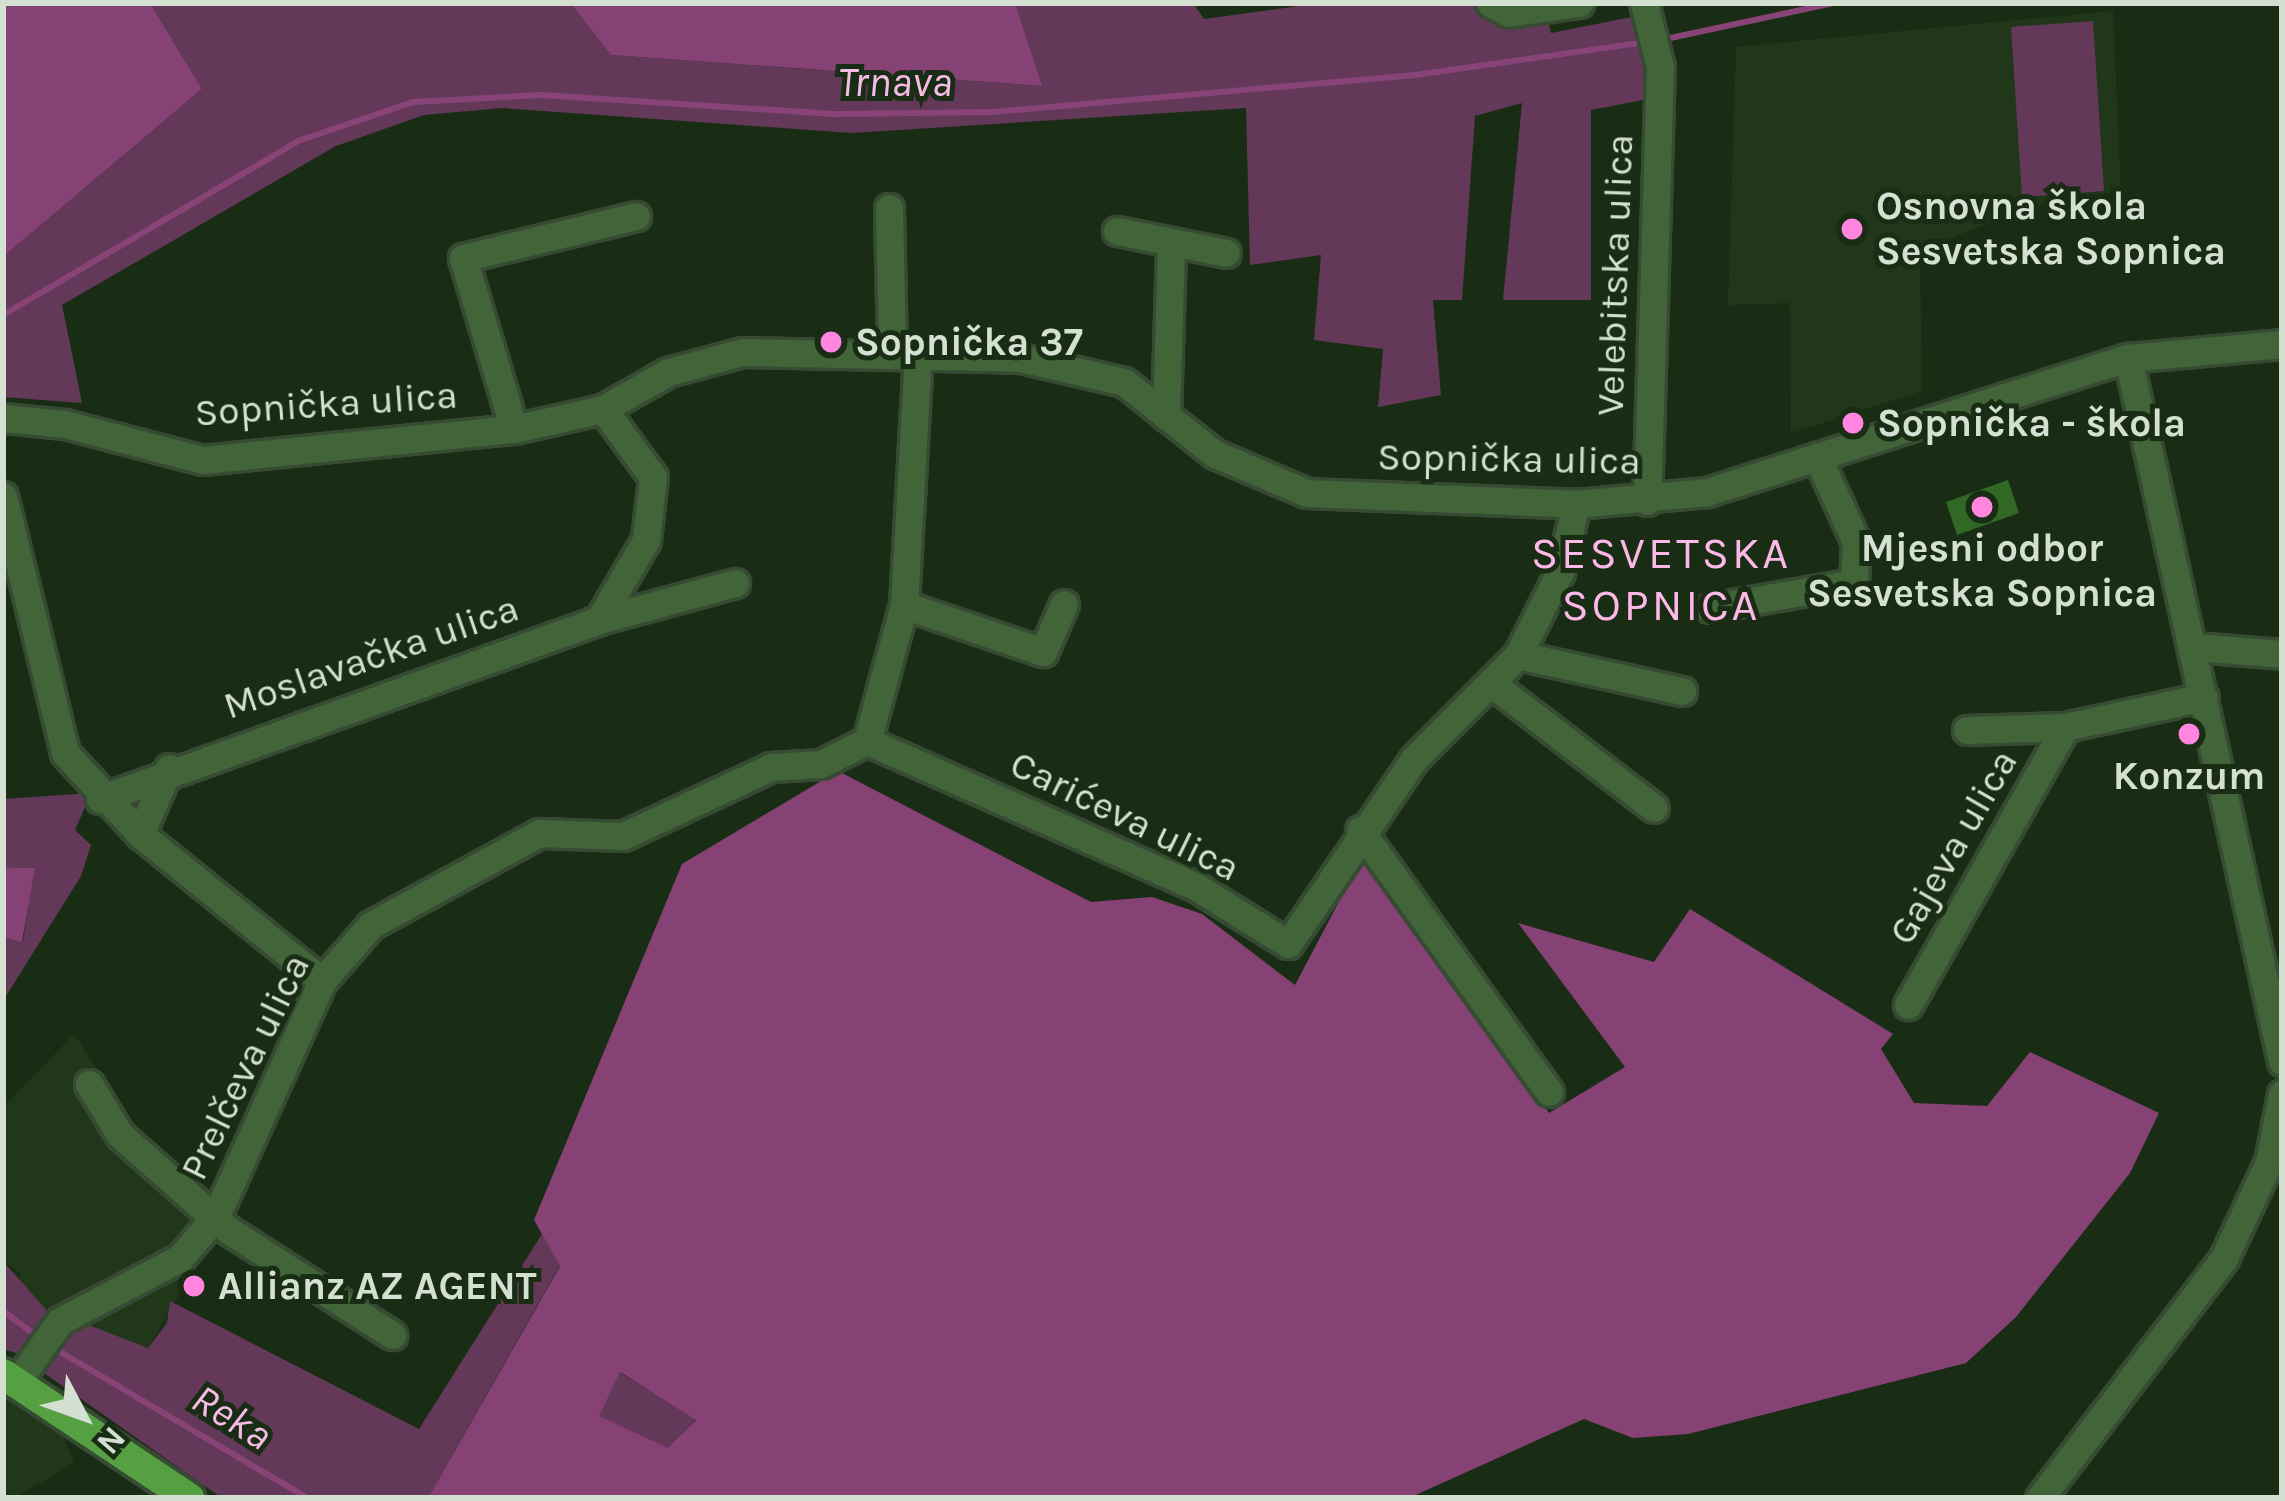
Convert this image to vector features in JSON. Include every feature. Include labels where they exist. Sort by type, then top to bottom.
[{"type":"main road","points":[[16,1373],[189,1498]]},
{"type":"street","points":[[1490,3],[1509,13],[1579,3]]},
{"type":"street","name":"Velebitska ulica","points":[[1647,501],[1650,27]]},
{"type":"street","points":[[867,741],[904,605],[905,352],[889,208]]},
{"type":"street","name":"Sopnička ulica","points":[[514,428],[464,258],[636,216]]},
{"type":"street","points":[[1117,231],[1226,253]]},
{"type":"street","points":[[1166,416],[1171,244]]},
{"type":"street","name":"Sopnička ulica","points":[[3,418],[65,424],[202,460],[514,428],[603,409],[706,359],[905,352],[1021,358],[1124,382],[1216,454],[1307,493],[1576,504],[1647,501],[1817,456],[2128,358],[2282,344]]},
{"type":"street","points":[[2128,358],[2282,1061]]},
{"type":"street","points":[[599,620],[646,540],[652,477],[603,409]]},
{"type":"street","points":[[1708,608],[1838,593],[1854,583],[1856,542],[1817,456]]},
{"type":"street","points":[[3,496],[65,753],[100,799],[322,981]]},
{"type":"street","name":"Carićeva ulica","points":[[867,741],[1198,888],[1288,944],[1360,830],[1414,760],[1495,686],[1518,655],[1560,572],[1576,504]]},
{"type":"street","name":"Moslavačka ulica","points":[[100,799],[169,768],[599,620],[735,583]]},
{"type":"street","points":[[904,605],[1043,652],[1064,604]]},
{"type":"street","points":[[2194,647],[2282,655]]},
{"type":"street","points":[[1518,655],[1682,691]]},
{"type":"street","points":[[1495,686],[1654,808]]},
{"type":"street","name":"Gajeva ulica","points":[[1967,730],[2065,727],[2204,698]]},
{"type":"street","name":"Gajeva ulica","points":[[1907,1005],[2065,727]]},
{"type":"street","name":"Prelčeva ulica","points":[[16,1373],[60,1321],[180,1258],[215,1216],[322,981],[371,925],[539,833],[622,836],[771,767],[820,764],[867,741]]},
{"type":"street","points":[[140,834],[169,768]]},
{"type":"street","points":[[1360,830],[1549,1092]]},
{"type":"street","name":"Prelčeva ulica","points":[[89,1084],[119,1135],[215,1216],[392,1335]]},
{"type":"street","points":[[2040,1498],[2224,1258],[2276,1163],[2282,1094]]},
{"type":"shaded area","points":[[3,3],[150,3],[202,89],[3,257]]},
{"type":"shaded area","points":[[150,3],[570,3],[611,55],[1041,86],[1015,3],[1193,3],[1204,19],[1321,3],[1478,3],[1547,16],[1551,33],[1632,17],[1654,98],[1591,110],[1591,300],[1503,300],[1522,103],[1475,116],[1462,300],[1433,300],[1441,395],[1378,407],[1383,349],[1314,340],[1321,255],[1250,265],[1246,108],[851,133],[502,108],[424,115],[336,146],[62,305],[82,403],[3,397],[3,257],[202,89]]},
{"type":"shaded area","points":[[570,3],[1015,3],[1042,86],[611,55]]},
{"type":"shaded area","name":"Osnovna škola Sesvetska Sopnica","points":[[2113,11],[2121,191],[2027,208],[1920,250],[1922,391],[1791,433],[1790,303],[1728,305],[1736,47]]},
{"type":"shaded area","points":[[2093,21],[2104,191],[2022,197],[2011,27]]},
{"type":"shaded area","points":[[838,771],[1091,902],[1152,897],[1202,914],[1295,985],[1362,858],[1549,1113],[1625,1067],[1518,923],[1654,962],[1690,909],[1893,1034],[1881,1049],[1914,1103],[1987,1106],[2030,1052],[2159,1113],[2130,1173],[2016,1317],[1966,1363],[1688,1434],[1633,1438],[1584,1419],[1409,1498],[428,1498],[560,1266],[534,1220],[682,864]],"holes":[[[620,1372],[696,1420],[668,1448],[599,1416]]]},
{"type":"shaded area","points":[[91,793],[75,830],[91,845],[81,876],[3,1001],[3,937],[23,941],[34,868],[3,867],[3,799]]},
{"type":"shaded area","points":[[3,867],[35,868],[22,942],[3,937]]},
{"type":"shaded area","points":[[74,1034],[209,1244],[148,1348],[50,1314],[14,1284],[22,1274],[3,1261],[3,1108]]},
{"type":"shaded area","points":[[542,1234],[560,1265],[428,1498],[222,1498],[44,1373],[81,1322],[148,1348],[167,1323],[170,1301],[419,1429]]},
{"type":"shaded area","points":[[3,1261],[50,1314],[19,1354],[3,1349]]},
{"type":"shaded area","points":[[619,1372],[696,1419],[669,1449],[598,1416]]},
{"type":"shaded area","points":[[3,1386],[60,1429],[74,1463],[14,1498],[3,1498]]},
{"type":"building","name":"Mjesni odbor Sesvetska Sopnica","points":[[2008,480],[2019,513],[1957,535],[1946,502]]},
{"type":"waterway","name":"Trnava","points":[[1661,40],[1833,3]]},
{"type":"waterway","name":"Trnava","points":[[3,315],[298,141],[413,102],[541,95],[838,114],[992,112],[1415,75],[1648,42]]},
{"type":"waterway","name":"Reka","points":[[3,1311],[37,1336]]},
{"type":"waterway","name":"Reka","points":[[52,1347],[307,1498]]},
{"type":"place","name":"Osnovna škola Sesvetska Sopnica","points":[[1852,229]]},
{"type":"place","name":"Sopnička 37","points":[[831,342]]},
{"type":"place","name":"Sopnička - škola","points":[[1853,423]]},
{"type":"place","name":"Mjesni odbor Sesvetska Sopnica","points":[[1982,507]]},
{"type":"place","name":"Konzum","points":[[2189,734]]},
{"type":"place","name":"Allianz AZ AGENT","points":[[194,1286]]},
{"type":"district","name":"SESVETSKA SOPNICA","points":[[1661,580]]}]
